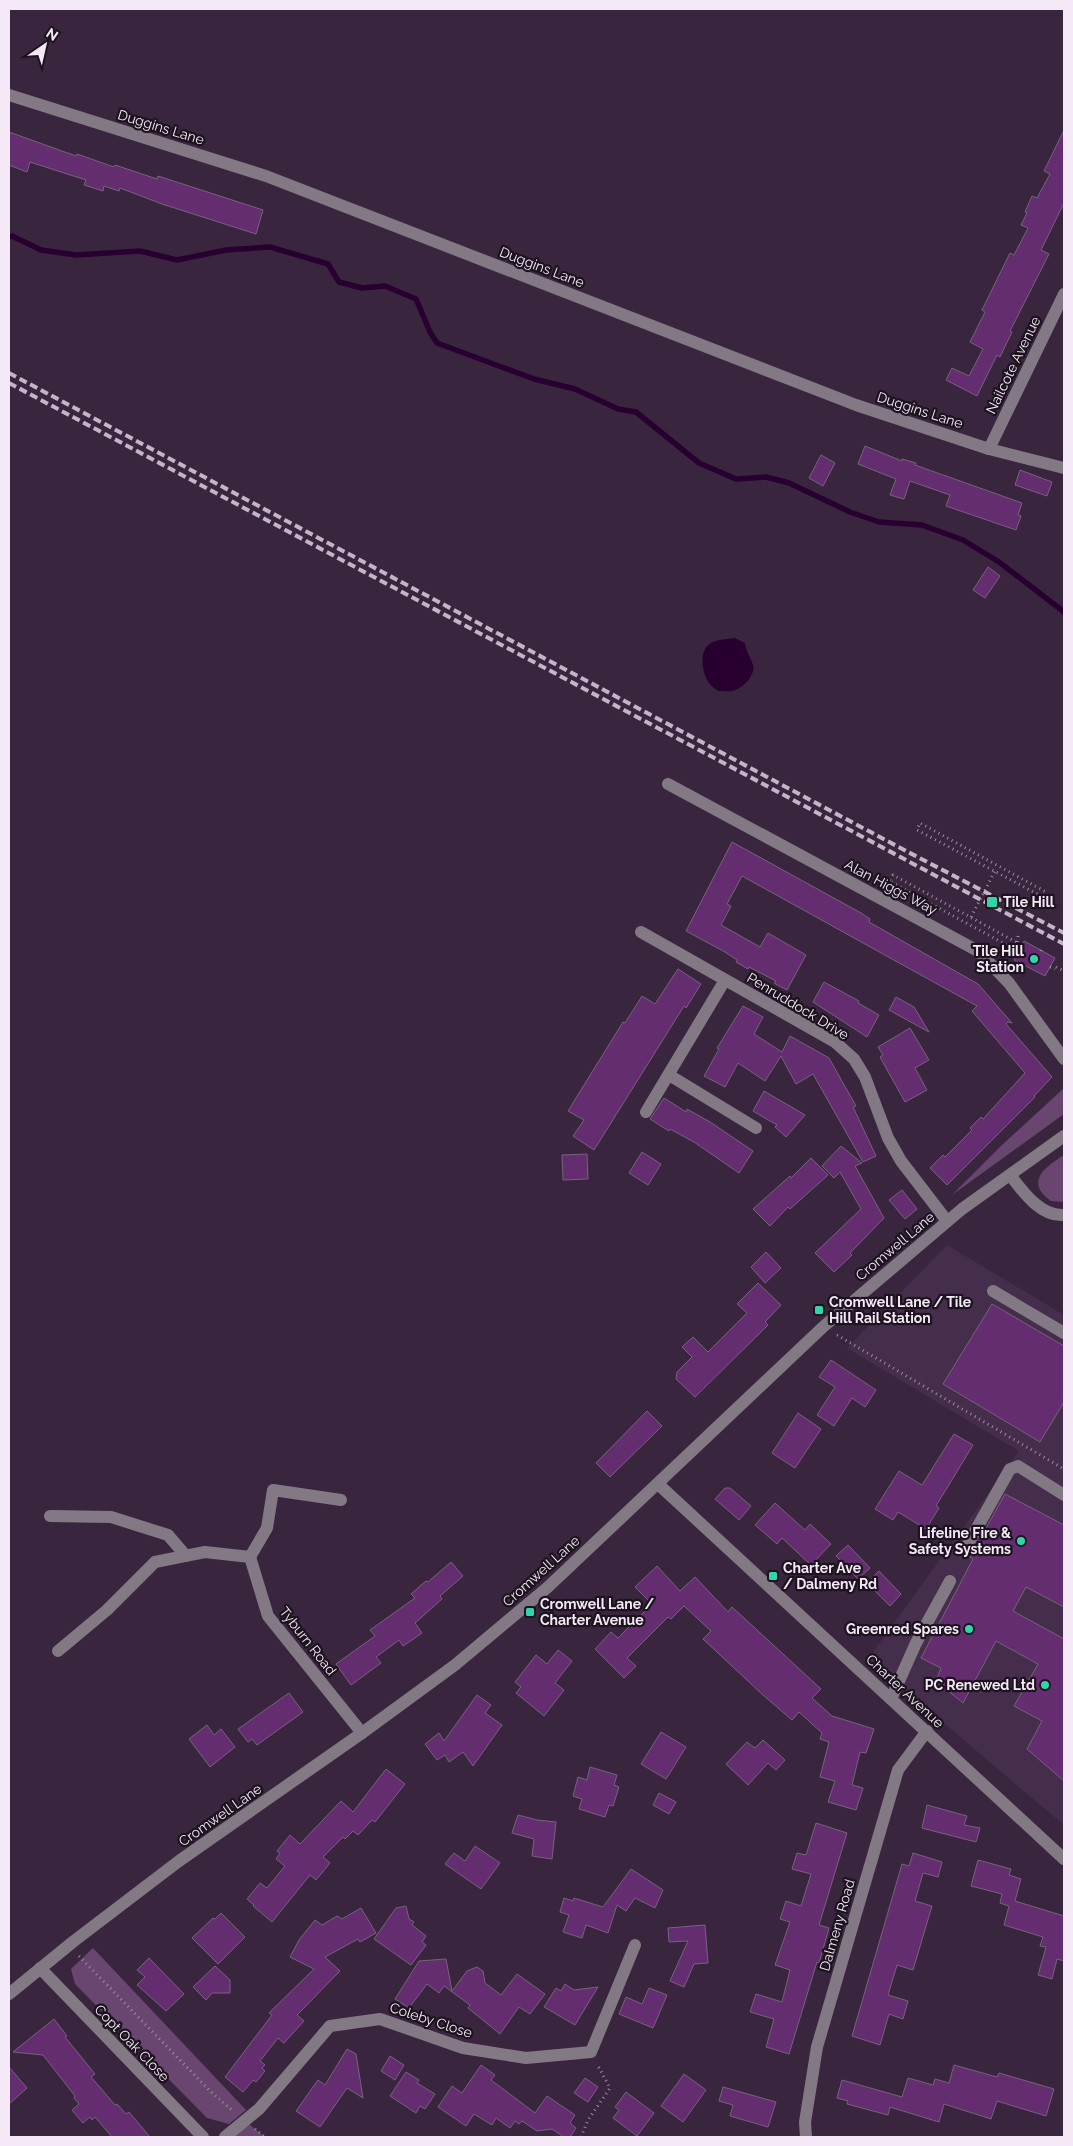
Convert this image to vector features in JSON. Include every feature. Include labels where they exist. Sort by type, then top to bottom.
[{"type":"street","name":"Duggins Lane","points":[[9,95],[266,176],[856,405],[989,449],[1064,468]]},
{"type":"street","name":"Nailcote Avenue","points":[[989,449],[1064,294]]},
{"type":"street","name":"Alan Higgs Way","points":[[668,784],[978,951],[1009,983],[1064,1059]]},
{"type":"street","name":"Penruddock Drive","points":[[641,932],[835,1042],[854,1059],[865,1077],[892,1146],[947,1222]]},
{"type":"street","points":[[646,1112],[670,1075],[725,980]]},
{"type":"street","points":[[670,1075],[756,1128]]},
{"type":"street","name":"Cromwell Lane","points":[[9,1994],[68,1945],[179,1862],[455,1665],[534,1599],[823,1327],[947,1222],[1064,1136]]},
{"type":"street","points":[[1010,1176],[1040,1208],[1058,1216],[1064,1215]]},
{"type":"street","points":[[993,1291],[1064,1333]]},
{"type":"street","points":[[964,1551],[1010,1468],[1018,1466],[1064,1495]]},
{"type":"street","name":"Charter Avenue","points":[[658,1484],[1064,1859]]},
{"type":"street","points":[[58,1651],[107,1610],[155,1562],[205,1552],[250,1557],[267,1528],[273,1490],[341,1500]]},
{"type":"street","points":[[50,1516],[112,1517],[168,1534],[186,1556]]},
{"type":"street","name":"Tyburn Road","points":[[250,1557],[268,1616],[362,1733]]},
{"type":"street","points":[[892,1699],[916,1643],[950,1581]]},
{"type":"street","name":"Dalmeny Road","points":[[806,2137],[806,2122],[817,2047],[895,1779],[898,1770],[927,1731]]},
{"type":"street","points":[[591,2052],[635,1945]]},
{"type":"street","name":"Copt Oak Close","points":[[40,1968],[203,2137]]},
{"type":"street","name":"Coleby Close","points":[[224,2137],[259,2109],[330,2026],[380,2019],[463,2048],[526,2058],[591,2052]]},
{"type":"path","points":[[1040,904],[1044,897],[1046,892],[920,823],[917,830],[1044,897]]},
{"type":"path","points":[[971,917],[995,871]]},
{"type":"path","points":[[1016,942],[893,875],[889,882],[1016,950],[1018,936]]},
{"type":"path","points":[[1050,967],[1064,971]]},
{"type":"path","points":[[823,1327],[1064,1469]]},
{"type":"path","points":[[68,1945],[210,2091],[244,2120]]},
{"type":"path","points":[[581,2137],[588,2120],[610,2088],[591,2052]]},
{"type":"shaded area","points":[[735,638],[745,643],[753,665],[753,673],[745,684],[737,689],[718,691],[710,684],[705,674],[702,662],[704,651],[711,643]]},
{"type":"shaded area","points":[[1064,1088],[1064,1114],[952,1195],[1001,1146]]},
{"type":"shaded area","points":[[1064,1155],[1064,1202],[1051,1201],[1043,1194],[1038,1181],[1044,1170]]},
{"type":"shaded area","points":[[947,1245],[1064,1315],[1064,1825],[868,1659],[1019,1451],[847,1348]]},
{"type":"shaded area","points":[[93,1948],[246,2110],[229,2124],[207,2118],[75,1984],[71,1969]]},
{"type":"shaded area","points":[[244,2120],[265,2137],[236,2137],[230,2132]]},
{"type":"building","points":[[1064,130],[1064,203],[1041,250],[1049,254],[1010,331],[1012,332],[1000,357],[997,355],[977,396],[946,380],[952,368],[969,376],[983,349],[970,342],[985,312],[982,310],[1010,253],[1014,255],[1028,228],[1021,225],[1027,213],[1025,212],[1032,196],[1037,198],[1050,174],[1044,171]]},
{"type":"building","points":[[9,132],[76,156],[77,154],[157,179],[158,176],[263,210],[256,234],[162,204],[120,188],[119,191],[104,186],[103,191],[84,185],[86,180],[30,162],[27,172],[9,165]]},
{"type":"building","points":[[865,446],[1022,503],[1018,515],[1021,516],[1016,530],[946,506],[950,495],[910,481],[904,499],[890,495],[896,479],[858,464]]},
{"type":"building","points":[[821,455],[835,463],[823,486],[809,478]]},
{"type":"building","points":[[1020,470],[1052,482],[1047,496],[1015,485]]},
{"type":"building","points":[[988,567],[1000,576],[985,598],[973,590]]},
{"type":"building","points":[[732,842],[861,913],[870,919],[869,922],[978,984],[1012,1023],[1008,1022],[1006,1024],[1052,1077],[1035,1097],[947,1185],[930,1168],[943,1155],[945,1157],[972,1130],[970,1128],[981,1117],[983,1119],[1025,1073],[972,1011],[977,1006],[742,876],[727,904],[731,906],[721,925],[760,947],[768,933],[806,955],[787,990],[774,983],[776,981],[749,967],[748,969],[736,962],[737,960],[725,952],[686,931]]},
{"type":"building","name":"Tile Hill Station","points":[[1024,941],[1055,958],[1045,976],[1014,960]]},
{"type":"building","points":[[678,969],[701,984],[686,1008],[684,1006],[594,1150],[573,1136],[584,1120],[568,1111],[623,1022],[625,1023],[642,996],[655,1004]]},
{"type":"building","points":[[824,982],[859,1001],[858,1003],[879,1015],[867,1037],[813,1002]]},
{"type":"building","points":[[896,997],[914,1007],[929,1032],[889,1010]]},
{"type":"building","points":[[743,1006],[763,1017],[754,1034],[782,1052],[790,1036],[829,1058],[856,1106],[853,1107],[876,1156],[863,1162],[813,1074],[796,1084],[781,1056],[765,1081],[738,1063],[725,1087],[704,1076],[719,1049],[717,1048]]},
{"type":"building","points":[[910,1028],[929,1060],[915,1068],[927,1090],[905,1102],[880,1057],[883,1055],[878,1047]]},
{"type":"building","points":[[764,1091],[805,1115],[786,1137],[775,1127],[777,1125],[753,1111]]},
{"type":"building","points":[[664,1098],[686,1112],[687,1109],[710,1122],[753,1151],[739,1173],[694,1142],[670,1129],[669,1131],[650,1119]]},
{"type":"building","points":[[841,1146],[862,1163],[855,1166],[884,1218],[850,1253],[852,1255],[834,1272],[815,1253],[861,1209],[840,1172],[834,1178],[822,1166]]},
{"type":"building","points":[[642,1152],[661,1164],[648,1185],[629,1173]]},
{"type":"building","points":[[587,1154],[588,1179],[563,1180],[562,1155]]},
{"type":"building","points":[[811,1158],[828,1175],[790,1209],[788,1207],[770,1226],[753,1209],[790,1176],[791,1178]]},
{"type":"building","points":[[902,1190],[917,1209],[905,1219],[889,1200]]},
{"type":"building","points":[[766,1252],[781,1268],[765,1283],[751,1267]]},
{"type":"building","points":[[758,1283],[781,1305],[765,1322],[768,1325],[695,1397],[676,1379],[677,1372],[692,1357],[682,1347],[693,1337],[708,1352],[747,1313],[737,1304]]},
{"type":"building","points":[[992,1304],[1064,1346],[1064,1402],[1040,1442],[943,1384]]},
{"type":"building","points":[[831,1360],[876,1390],[865,1407],[852,1398],[834,1426],[817,1415],[835,1387],[819,1377]]},
{"type":"building","points":[[647,1411],[662,1426],[610,1477],[596,1463]]},
{"type":"building","points":[[798,1413],[821,1429],[795,1468],[772,1453]]},
{"type":"building","points":[[954,1434],[973,1445],[936,1506],[939,1508],[926,1529],[898,1512],[893,1520],[875,1509],[899,1471],[922,1485]]},
{"type":"building","points":[[725,1488],[730,1488],[751,1506],[739,1520],[715,1499]]},
{"type":"building","points":[[1005,1494],[1064,1525],[1064,1607],[1026,1587],[1013,1611],[1064,1639],[1064,1781],[1027,1749],[1042,1721],[1014,1706],[1038,1664],[996,1641],[963,1703],[936,1681],[941,1668],[921,1658],[973,1559],[970,1557]]},
{"type":"building","points":[[775,1503],[805,1530],[810,1524],[831,1544],[811,1565],[782,1538],[777,1544],[755,1525]]},
{"type":"building","points":[[848,1545],[870,1568],[858,1579],[836,1556]]},
{"type":"building","points":[[451,1562],[463,1576],[440,1596],[442,1599],[415,1623],[422,1633],[403,1646],[399,1640],[376,1657],[381,1663],[351,1685],[336,1664],[375,1636],[370,1630],[415,1598],[411,1594]]},
{"type":"building","points":[[657,1566],[680,1591],[695,1577],[728,1612],[732,1607],[821,1689],[812,1698],[832,1716],[874,1729],[866,1753],[860,1752],[852,1785],[863,1788],[856,1810],[828,1802],[835,1781],[820,1777],[829,1742],[820,1739],[822,1733],[799,1712],[792,1720],[763,1695],[703,1639],[711,1631],[684,1606],[671,1619],[668,1617],[627,1658],[636,1666],[624,1678],[595,1649],[611,1632],[618,1638],[652,1604],[635,1587]]},
{"type":"building","points":[[879,1571],[901,1594],[890,1606],[867,1583]]},
{"type":"building","points":[[558,1650],[572,1661],[555,1683],[564,1690],[544,1716],[516,1693],[521,1687],[515,1682],[536,1655],[547,1664]]},
{"type":"building","points":[[289,1693],[303,1712],[257,1745],[252,1739],[248,1742],[238,1729]]},
{"type":"building","points":[[477,1695],[491,1705],[485,1713],[502,1725],[473,1766],[463,1752],[449,1762],[445,1755],[437,1760],[425,1744],[439,1733],[444,1741]]},
{"type":"building","points":[[207,1725],[214,1735],[221,1729],[235,1747],[210,1767],[189,1739]]},
{"type":"building","points":[[661,1732],[686,1747],[666,1779],[641,1764]]},
{"type":"building","points":[[763,1740],[785,1760],[776,1770],[768,1763],[748,1785],[726,1764],[747,1742],[755,1748]]},
{"type":"building","points":[[590,1767],[617,1775],[614,1785],[619,1787],[613,1806],[609,1805],[605,1817],[579,1809],[582,1799],[573,1796],[578,1777],[587,1780]]},
{"type":"building","points":[[386,1769],[405,1784],[375,1822],[372,1820],[358,1835],[353,1831],[345,1839],[343,1837],[323,1857],[330,1863],[316,1880],[310,1875],[272,1922],[253,1906],[247,1899],[260,1883],[267,1888],[285,1866],[276,1859],[280,1853],[277,1851],[290,1835],[300,1844],[341,1801],[353,1812]]},
{"type":"building","points":[[659,1793],[676,1802],[669,1814],[653,1805]]},
{"type":"building","points":[[927,1805],[967,1816],[964,1825],[980,1828],[976,1842],[922,1828]]},
{"type":"building","points":[[518,1815],[556,1822],[552,1859],[532,1856],[534,1839],[512,1833]]},
{"type":"building","points":[[816,1823],[847,1833],[819,1925],[829,1928],[789,2054],[766,2047],[774,2019],[750,2012],[756,1994],[782,2002],[790,1970],[775,1965],[790,1922],[780,1919],[786,1901],[801,1906],[811,1874],[792,1869],[797,1853],[806,1855]]},
{"type":"building","points":[[475,1846],[500,1863],[481,1889],[445,1864],[454,1853],[465,1861]]},
{"type":"building","points":[[913,1853],[942,1862],[938,1877],[923,1873],[915,1901],[932,1906],[913,1970],[897,1965],[888,1995],[908,2001],[903,2019],[889,2014],[880,2045],[852,2036],[902,1864],[909,1866]]},
{"type":"building","points":[[978,1860],[1011,1869],[1009,1875],[1021,1879],[1015,1901],[1064,1916],[1064,1961],[1057,1959],[1052,1979],[1038,1975],[1046,1947],[1040,1946],[1043,1937],[1004,1925],[1009,1906],[1000,1903],[1002,1894],[971,1886]]},
{"type":"building","points":[[631,1869],[663,1890],[655,1908],[635,1898],[626,1911],[617,1905],[608,1933],[586,1925],[582,1938],[563,1932],[569,1915],[560,1912],[564,1898],[573,1901],[574,1898],[603,1907]]},
{"type":"building","points":[[406,1906],[409,1919],[414,1922],[412,1925],[426,1936],[422,1942],[426,1945],[411,1965],[374,1939],[396,1908]]},
{"type":"building","points":[[361,1908],[376,1933],[360,1942],[358,1939],[325,1957],[340,1971],[297,2015],[304,2021],[284,2043],[278,2038],[260,2061],[265,2065],[262,2068],[265,2071],[256,2082],[253,2080],[243,2092],[225,2077],[272,2015],[269,2013],[314,1969],[290,1957],[299,1940],[315,1920],[322,1925],[337,1916],[342,1919]]},
{"type":"building","points":[[221,1913],[245,1937],[218,1964],[192,1938]]},
{"type":"building","points":[[705,1925],[708,1963],[694,1964],[684,1987],[670,1981],[688,1941],[669,1942],[668,1928]]},
{"type":"building","points":[[149,1958],[184,1994],[166,2011],[137,1985],[145,1977],[137,1970]]},
{"type":"building","points":[[446,1959],[452,1991],[467,1971],[477,1967],[483,1971],[485,1983],[501,1995],[517,1974],[545,1994],[530,2014],[519,2007],[500,2034],[468,2008],[470,2005],[444,1986],[439,1993],[427,1984],[409,2008],[395,1999],[419,1961]]},
{"type":"building","points":[[215,1966],[230,1980],[230,1993],[212,1993],[206,2000],[193,1987]]},
{"type":"building","points":[[565,1984],[574,1990],[598,1987],[575,2025],[544,2007],[556,1988],[561,1991]]},
{"type":"building","points":[[649,1988],[667,1995],[653,2028],[619,2014],[626,1997],[642,2004]]},
{"type":"building","points":[[54,2019],[67,2036],[65,2037],[95,2074],[91,2077],[115,2105],[117,2104],[126,2114],[129,2112],[150,2137],[112,2137],[95,2117],[92,2120],[90,2117],[83,2123],[72,2110],[79,2104],[74,2098],[75,2096],[43,2055],[13,2052]]},
{"type":"building","points":[[347,2049],[356,2054],[363,2098],[347,2088],[320,2127],[296,2111],[318,2080],[325,2085]]},
{"type":"building","points":[[390,2056],[404,2065],[395,2080],[381,2071]]},
{"type":"building","points":[[481,2065],[495,2075],[491,2080],[535,2113],[547,2096],[575,2115],[570,2123],[576,2128],[570,2137],[564,2137],[552,2129],[537,2131],[522,2121],[519,2124],[515,2121],[510,2128],[496,2118],[492,2125],[474,2114],[466,2126],[438,2107],[452,2086],[462,2093]]},
{"type":"building","points":[[954,2065],[997,2077],[999,2073],[1054,2089],[1046,2116],[997,2101],[991,2119],[944,2104],[939,2122],[890,2107],[888,2115],[847,2104],[848,2101],[837,2098],[842,2080],[902,2097],[908,2078],[933,2085],[935,2079],[949,2083]]},
{"type":"building","points":[[9,2067],[27,2088],[9,2104]]},
{"type":"building","points":[[406,2072],[419,2080],[417,2083],[435,2094],[425,2109],[420,2106],[416,2113],[390,2096]]},
{"type":"building","points":[[684,2074],[706,2090],[683,2122],[661,2106]]},
{"type":"building","points":[[585,2078],[598,2087],[588,2102],[574,2093]]},
{"type":"building","points":[[723,2087],[776,2102],[768,2127],[730,2116],[733,2105],[719,2101]]},
{"type":"building","points":[[626,2092],[654,2113],[637,2136],[613,2118],[619,2110],[615,2107]]},
{"type":"waterway","points":[[9,237],[12,236],[41,250],[76,255],[140,251],[177,260],[226,250],[270,247],[328,264],[339,282],[362,288],[385,286],[416,299],[430,332],[437,343],[534,379],[575,389],[618,409],[636,412],[699,463],[736,479],[766,477],[789,483],[850,512],[879,522],[922,525],[963,540],[999,562],[1064,612]]},
{"type":"railway","points":[[9,373],[908,852],[1064,933]]},
{"type":"railway","points":[[9,383],[1064,944]]},
{"type":"place","name":"Tile Hill","points":[[992,902]]},
{"type":"place","name":"Tile Hill Station","points":[[1034,959]]},
{"type":"place","name":"Cromwell Lane / Tile Hill Rail Station","points":[[819,1310]]},
{"type":"place","name":"Lifeline Fire & Safety Systems","points":[[1021,1541]]},
{"type":"place","name":"Charter Ave / Dalmeny Rd","points":[[773,1576]]},
{"type":"place","name":"Cromwell Lane / Charter Avenue","points":[[530,1612]]},
{"type":"place","name":"Greenred Spares","points":[[969,1629]]},
{"type":"place","name":"PC Renewed Ltd","points":[[1045,1685]]}]
